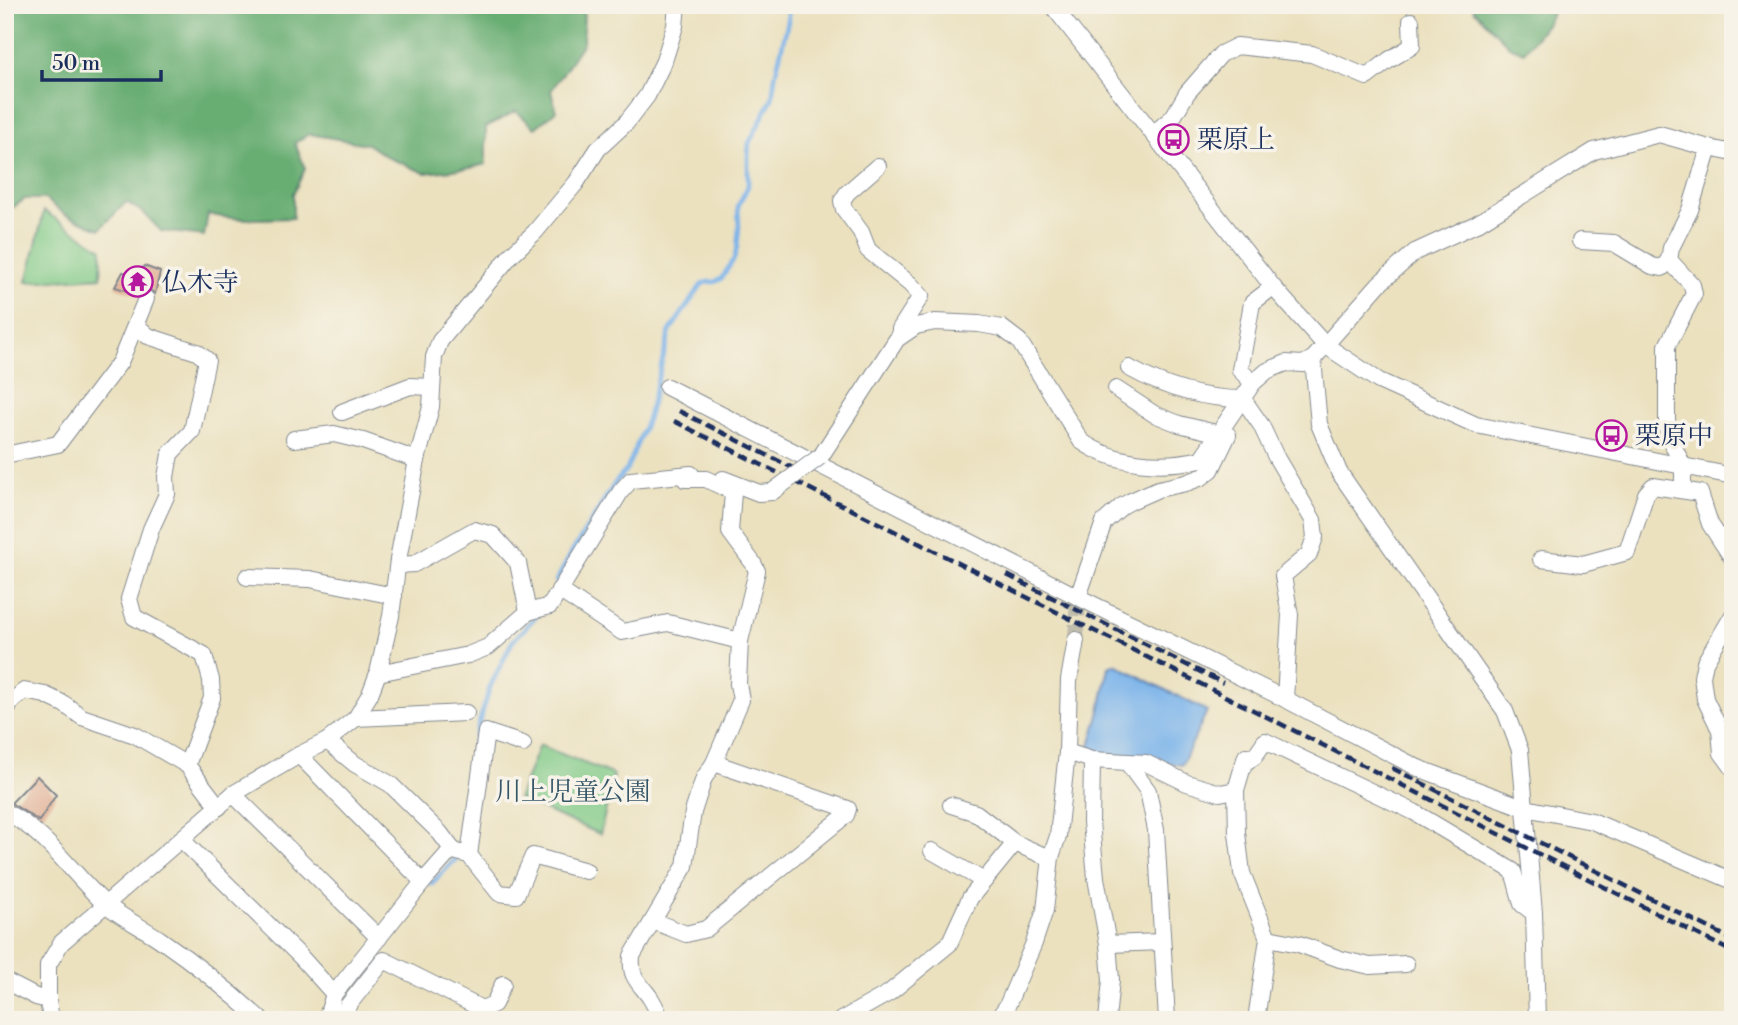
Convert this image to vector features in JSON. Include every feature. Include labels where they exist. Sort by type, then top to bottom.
[{"type":"street","points":[[51,1020],[48,965],[61,943],[233,794],[327,741],[356,718],[378,673],[391,616],[417,460],[431,407],[434,357],[440,341],[511,255],[560,203],[598,149],[626,123],[647,96],[664,61],[675,26],[677,5]]},
{"type":"street","points":[[1052,5],[1273,287],[1325,345],[1379,381],[1476,425],[1733,476]]},
{"type":"street","points":[[1153,134],[1173,117],[1187,93],[1222,54],[1237,46],[1312,54],[1367,77],[1412,46],[1411,21]]},
{"type":"street","points":[[378,673],[468,655],[488,647],[537,609],[550,606],[621,491],[631,480],[707,473],[759,493],[772,492],[821,456],[897,339],[916,326],[935,322],[1002,328],[1019,341],[1081,441],[1091,449],[1111,457],[1144,464],[1184,463],[1201,459],[1254,383],[1267,371],[1286,363],[1303,363],[1312,359],[1379,284],[1415,252],[1476,225],[1594,151],[1659,134],[1733,153]]},
{"type":"street","points":[[1580,241],[1614,243],[1652,266],[1662,268],[1669,260],[1671,248],[1690,210],[1709,148]]},
{"type":"street","points":[[878,166],[847,193],[842,201],[844,209],[861,232],[868,250],[921,296],[900,329],[901,336]]},
{"type":"street","points":[[1669,260],[1692,285],[1694,294],[1667,346],[1668,435],[1683,466],[1683,491]]},
{"type":"street","points":[[1254,383],[1240,370],[1252,303],[1273,287]]},
{"type":"street","points":[[5,455],[58,444],[120,362],[146,299]]},
{"type":"street","points":[[136,325],[148,336],[197,352],[207,360],[192,431],[170,454],[166,477],[167,494],[151,529],[129,599],[134,617],[204,655],[211,680],[212,698],[187,765]]},
{"type":"street","points":[[1312,359],[1319,424],[1339,471],[1505,712],[1520,750],[1534,913],[1537,1020]]},
{"type":"street","points":[[1129,368],[1152,381],[1173,388],[1220,399],[1242,399]]},
{"type":"street","points":[[342,412],[410,386],[432,387]]},
{"type":"street","points":[[667,387],[1418,768],[1525,808],[1592,821],[1733,881]]},
{"type":"street","points":[[1078,597],[1104,522],[1130,501],[1158,489],[1202,477],[1210,470],[1229,432],[1179,424],[1154,414],[1116,389]]},
{"type":"street","points":[[1242,399],[1261,425],[1276,457],[1313,520],[1315,537],[1309,554],[1283,576],[1290,615],[1285,699]]},
{"type":"street","points":[[294,439],[334,434],[417,460]]},
{"type":"street","points":[[660,1020],[651,999],[631,970],[632,956],[685,866],[693,812],[704,778],[714,763],[741,699],[738,684],[740,641],[757,571],[730,532],[733,492],[706,479],[685,479],[682,475]]},
{"type":"street","points":[[1541,559],[1583,564],[1627,552],[1646,494],[1653,486],[1700,493],[1710,524],[1733,559]]},
{"type":"street","points":[[398,565],[414,564],[474,530],[493,535],[518,563],[537,609]]},
{"type":"street","points":[[247,577],[310,579],[394,596]]},
{"type":"street","points":[[559,590],[622,632],[668,622],[740,641]]},
{"type":"street","points":[[1733,615],[1705,662],[1702,677],[1705,699],[1720,730],[1722,753],[1733,768]]},
{"type":"street","points":[[998,1020],[1007,1006],[1034,943],[1045,909],[1051,857],[1058,836],[1067,752],[1069,680],[1076,640]]},
{"type":"street","points":[[5,714],[11,702],[11,694],[24,691],[45,695],[82,717],[135,735],[187,765],[219,807]]},
{"type":"street","points":[[356,718],[466,713]]},
{"type":"street","points":[[326,1020],[334,994],[423,882],[461,853],[486,732],[523,744]]},
{"type":"street","points":[[327,741],[355,764],[390,784],[499,893],[516,895],[533,856],[586,871]]},
{"type":"street","points":[[1264,1020],[1256,1019],[1268,938],[1242,873],[1237,833],[1236,790],[1245,759],[1254,757],[1265,741],[1414,812],[1513,872],[1522,904],[1534,913]]},
{"type":"street","points":[[1067,752],[1091,760],[1146,763],[1187,783],[1220,793],[1236,790]]},
{"type":"street","points":[[299,755],[423,882]]},
{"type":"street","points":[[1091,760],[1091,822],[1096,878],[1108,944],[1111,980],[1107,1020]]},
{"type":"street","points":[[1127,762],[1148,791],[1156,831],[1167,1020]]},
{"type":"street","points":[[653,921],[686,934],[706,929],[846,815],[848,809],[714,763]]},
{"type":"street","points":[[233,794],[379,938]]},
{"type":"street","points":[[951,805],[976,813],[1015,843],[1051,857]]},
{"type":"street","points":[[5,812],[15,816],[41,838],[105,903],[197,966],[261,1020]]},
{"type":"street","points":[[181,839],[300,956],[334,994]]},
{"type":"street","points":[[841,1020],[889,993],[949,944],[970,898],[1015,843]]},
{"type":"street","points":[[932,851],[984,881]]},
{"type":"street","points":[[1268,938],[1299,944],[1340,959],[1370,966],[1406,964]]},
{"type":"street","points":[[1108,944],[1162,942]]},
{"type":"street","points":[[341,1020],[342,1013],[384,960],[482,1009],[494,1004],[503,984]]},
{"type":"street","points":[[5,981],[36,997],[48,1000]]},
{"type":"green space","points":[[5,5],[584,5],[583,43],[551,91],[556,111],[535,128],[516,111],[486,127],[486,164],[425,173],[389,158],[367,144],[309,134],[295,143],[305,169],[293,194],[293,218],[240,219],[208,214],[204,236],[161,231],[144,213],[126,202],[100,229],[66,215],[45,199],[25,199],[5,213]]},
{"type":"green space","points":[[1473,5],[1556,5],[1547,23],[1524,52],[1509,46],[1474,10]]},
{"type":"green space","points":[[44,211],[102,249],[101,277],[27,282]]},
{"type":"green space","name":"川上児童公園","points":[[539,745],[614,775],[600,834],[518,799]]},
{"type":"water","points":[[1115,664],[1207,711],[1182,765],[1088,752],[1109,667]]},
{"type":"building","name":"仏木寺","points":[[144,266],[160,272],[155,294],[149,289],[137,294],[115,287],[123,272],[137,276]]},
{"type":"building","points":[[37,776],[56,795],[39,821],[11,803]]},
{"type":"waterway","points":[[556,581],[615,483],[627,469],[648,417],[670,331],[702,284],[721,279],[734,259],[739,227],[738,206],[748,186],[749,143],[772,99],[788,21],[788,5]]},
{"type":"waterway","points":[[469,796],[475,736],[490,687],[512,642],[536,616]]},
{"type":"waterway","points":[[431,884],[459,856]]},
{"type":"tunnel","points":[[1076,640],[1078,597]]},
{"type":"railway","points":[[679,411],[807,475]]},
{"type":"railway","points":[[674,421],[1733,952]]},
{"type":"railway","points":[[1007,575],[1223,683]]},
{"type":"railway","points":[[1392,768],[1733,940]]},
{"type":"place","name":"栗原上","points":[[1174,139]]},
{"type":"place","name":"仏木寺","points":[[138,282]]},
{"type":"place","name":"栗原中","points":[[1612,435]]}]
